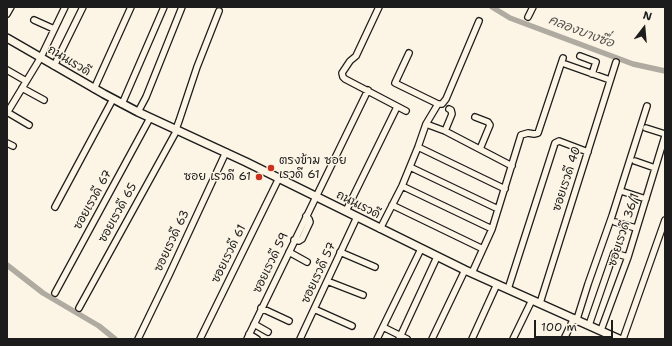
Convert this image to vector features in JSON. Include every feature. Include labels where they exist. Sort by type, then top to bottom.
[{"type":"street","points":[[7,14],[11,7]]},
{"type":"street","points":[[29,125],[7,113],[41,57],[65,7]]},
{"type":"street","points":[[54,66],[84,7]]},
{"type":"street","points":[[94,89],[131,7]]},
{"type":"street","points":[[122,104],[164,7]]},
{"type":"street","points":[[138,112],[146,97],[182,7]]},
{"type":"street","points":[[379,7],[356,56],[350,61],[342,73],[343,77],[406,111]]},
{"type":"street","points":[[528,16],[532,7]]},
{"type":"street","name":"ซอยเรวดี 65","points":[[79,308],[176,129],[197,67],[219,12]]},
{"type":"street","points":[[34,20],[54,29]]},
{"type":"street","points":[[380,229],[402,186],[426,124],[438,104],[442,104],[446,99],[479,21]]},
{"type":"street","name":"ถนนเรวดี","points":[[7,38],[94,89],[150,118],[226,152],[468,272],[601,330],[607,336],[619,339]]},
{"type":"street","points":[[409,53],[395,83],[438,104]]},
{"type":"street","points":[[580,56],[596,62],[592,74]]},
{"type":"street","points":[[432,339],[468,272],[483,249],[492,229],[522,135],[528,133],[538,133],[563,58]]},
{"type":"street","name":"ซอยเรวดี 40","points":[[540,303],[616,62]]},
{"type":"street","points":[[565,64],[610,80]]},
{"type":"street","points":[[7,70],[26,82]]},
{"type":"street","points":[[22,88],[44,100]]},
{"type":"street","name":"ซอยเรวดี 59","points":[[248,336],[368,90]]},
{"type":"street","points":[[55,207],[113,99]]},
{"type":"street","points":[[564,339],[576,319],[612,216],[647,106]]},
{"type":"street","points":[[346,211],[397,107]]},
{"type":"street","points":[[445,131],[452,114],[452,111],[449,109]]},
{"type":"street","points":[[475,117],[488,122],[490,125],[480,149]]},
{"type":"street","name":"ซอยเรวดี 67","points":[[55,293],[150,118]]},
{"type":"street","points":[[426,124],[445,131],[512,166]]},
{"type":"street","points":[[646,128],[665,135]]},
{"type":"street","name":"ซอยเรวดี 36/1","points":[[601,330],[628,257],[665,135]]},
{"type":"street","points":[[508,289],[555,143],[559,141],[588,152]]},
{"type":"street","points":[[7,143],[13,146]]},
{"type":"street","points":[[418,147],[505,189]]},
{"type":"street","name":"ซอยเรวดี 63","points":[[138,339],[226,152]]},
{"type":"street","points":[[635,161],[655,168]]},
{"type":"street","points":[[410,167],[498,209]]},
{"type":"street","name":"ซอยเรวดี 61","points":[[200,339],[279,178]]},
{"type":"street","points":[[402,186],[492,229]]},
{"type":"street","points":[[624,192],[646,199]]},
{"type":"street","points":[[392,205],[483,249]]},
{"type":"street","name":"ซอยเรวดี 57","points":[[301,339],[357,217]]},
{"type":"street","points":[[623,339],[665,220]]},
{"type":"street","points":[[615,222],[636,228]]},
{"type":"street","points":[[377,339],[421,249]]},
{"type":"street","points":[[289,252],[307,262]]},
{"type":"street","points":[[340,252],[375,267]]},
{"type":"street","points":[[589,325],[614,253],[628,257]]},
{"type":"street","points":[[399,337],[437,257]]},
{"type":"street","points":[[327,280],[362,296]]},
{"type":"street","points":[[472,339],[497,284]]},
{"type":"street","points":[[513,339],[532,300]]},
{"type":"street","points":[[261,308],[289,321]]},
{"type":"street","points":[[314,309],[352,326]]},
{"type":"street","points":[[254,324],[268,332]]},
{"type":"street","points":[[383,327],[399,337],[407,339]]},
{"type":"street","points":[[248,336],[257,339]]},
{"type":"waterway","name":"คลองบางซื่อ","points":[[492,7],[510,18],[633,64],[665,71]]},
{"type":"waterway","points":[[7,265],[43,293],[99,326],[115,339]]},
{"type":"place","name":"ตรงข้าม ซอย เรวดี 61","points":[[271,168]]},
{"type":"place","name":"ซอย เรวดี 61","points":[[259,177]]}]
